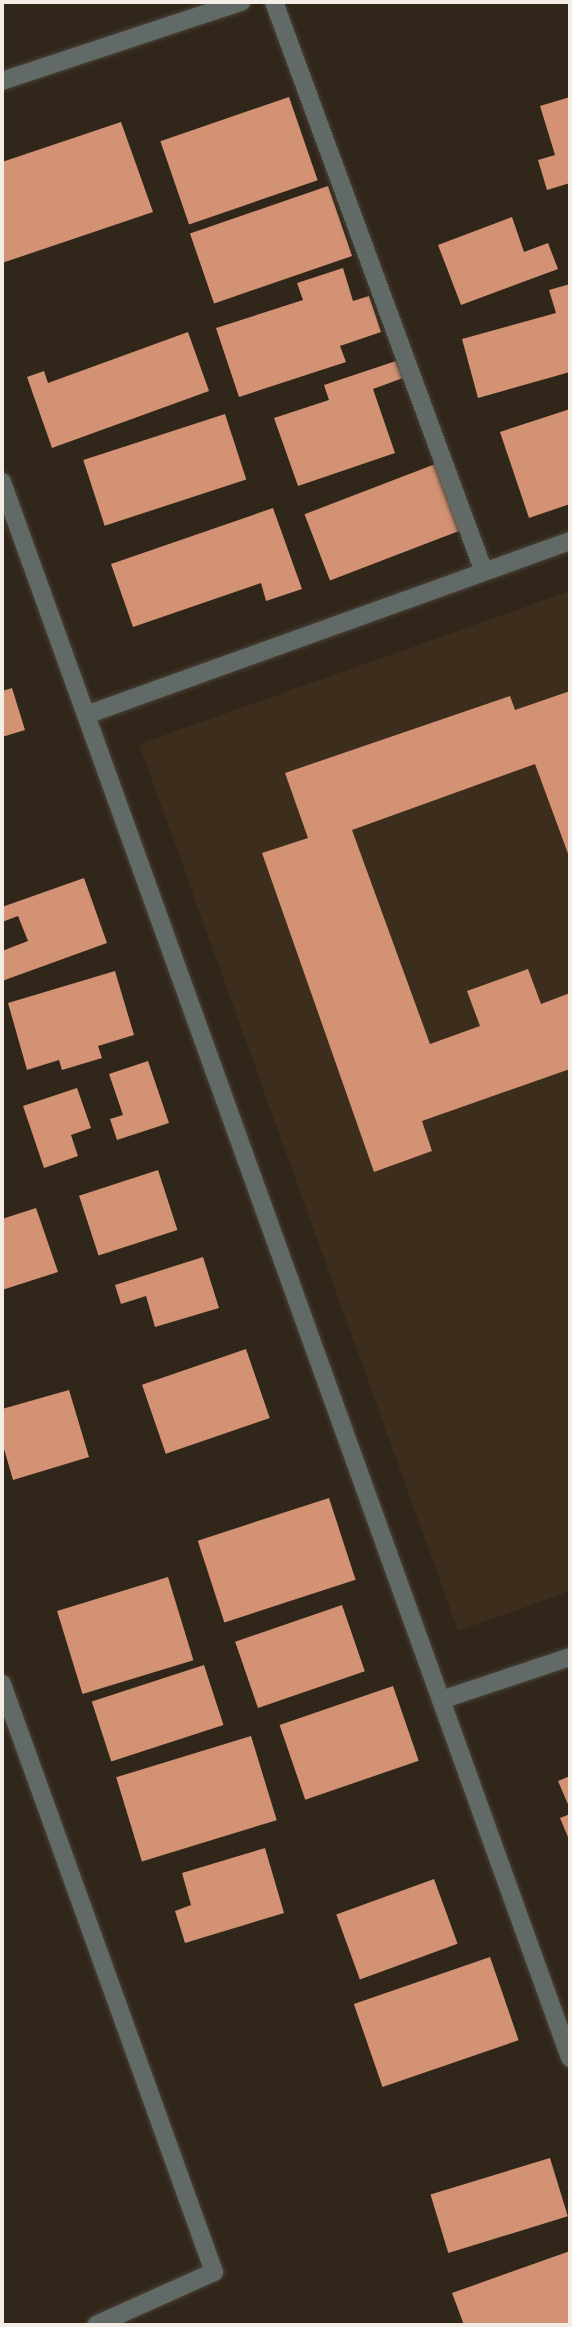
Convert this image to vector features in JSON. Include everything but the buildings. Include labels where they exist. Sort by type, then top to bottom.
[{"type":"street","points":[[2,81],[241,2]]},
{"type":"street","points":[[274,2],[484,572]]},
{"type":"street","points":[[2,482],[570,2058]]},
{"type":"street","points":[[86,715],[570,541]]},
{"type":"street","points":[[441,1700],[570,1657]]},
{"type":"street","points":[[2,1684],[214,2272],[96,2325]]},
{"type":"shaded area","points":[[570,591],[570,1591],[458,1631],[139,744]]}]
